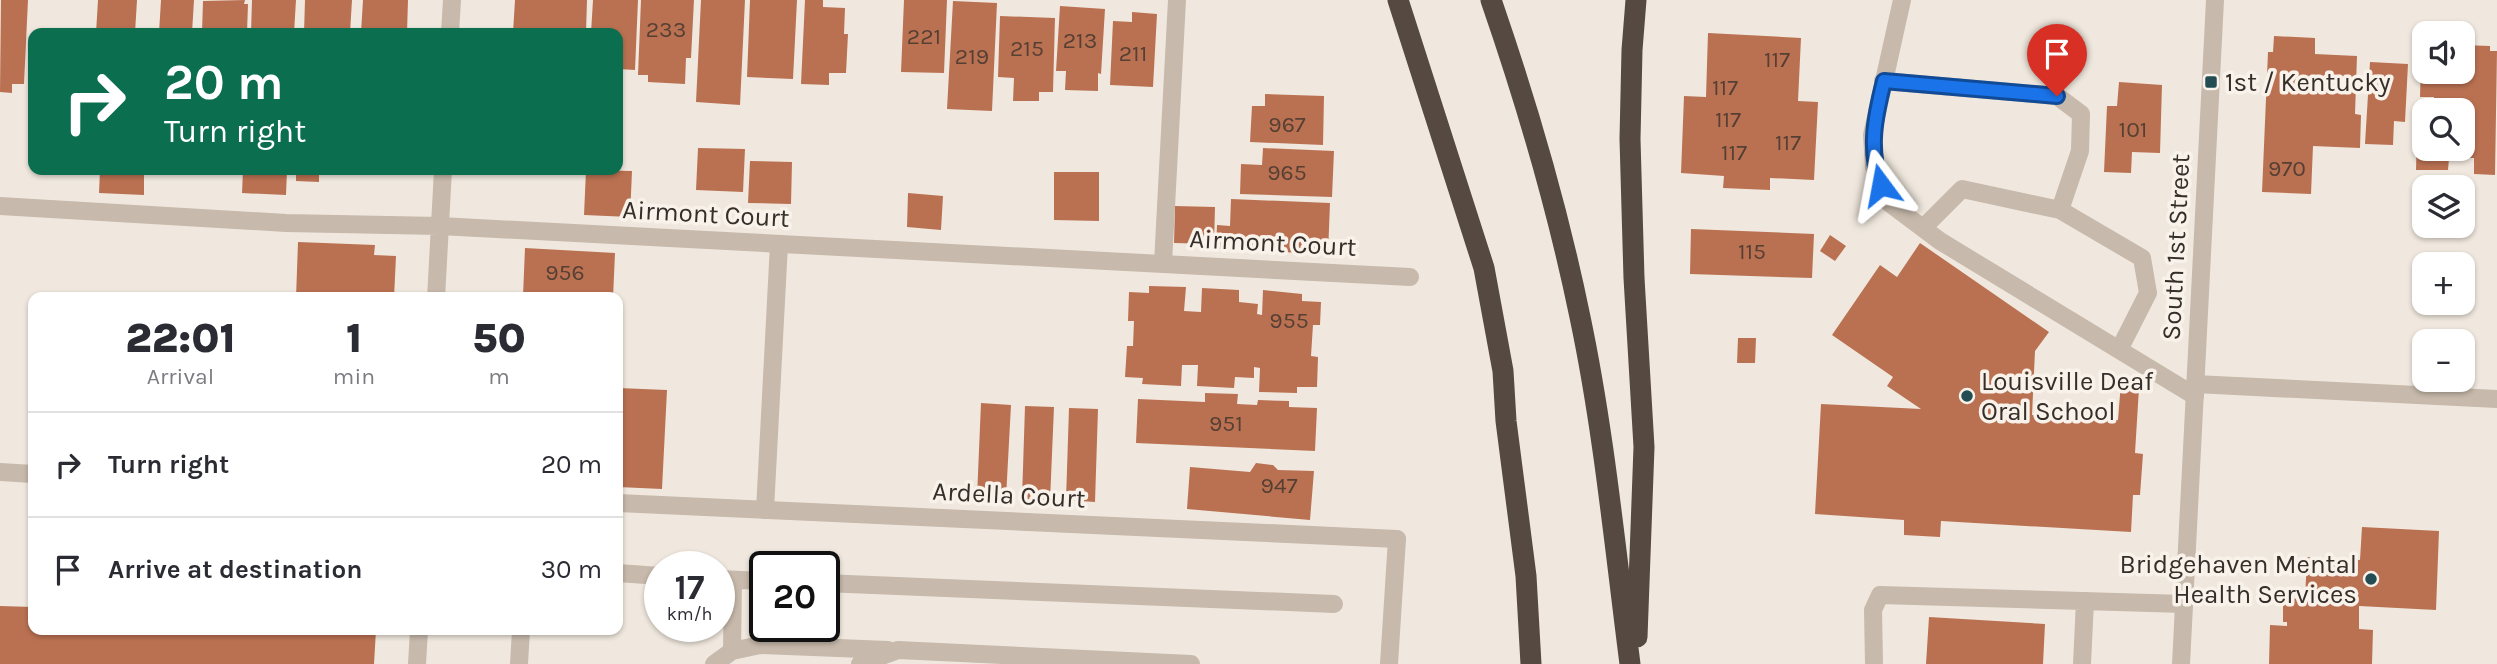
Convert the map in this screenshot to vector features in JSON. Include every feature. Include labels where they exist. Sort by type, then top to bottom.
[{"type":"highway","points":[[1398,0],[1484,268],[1503,371],[1506,421],[1526,576],[1531,664]]},
{"type":"highway","points":[[1492,0],[1534,133],[1588,359],[1630,664]]},
{"type":"highway","points":[[1636,0],[1630,139],[1644,447],[1636,664]]},
{"type":"street","points":[[450,28],[452,0]]},
{"type":"street","points":[[1163,263],[1177,0]]},
{"type":"street","points":[[1902,0],[1872,135],[1874,167],[1888,202],[1940,241],[2119,350],[2195,390],[2497,399]]},
{"type":"street","name":"South 1st Street","points":[[2181,664],[2215,0]]},
{"type":"street","points":[[1884,81],[2057,96],[2081,114],[2080,150],[2060,210]]},
{"type":"street","points":[[436,292],[443,175]]},
{"type":"street","points":[[1923,228],[1962,189],[2060,210],[2142,258],[2148,293],[2119,350]]},
{"type":"street","name":"Airmont Court","points":[[0,206],[286,223],[440,226],[1410,277]]},
{"type":"street","points":[[765,510],[779,244]]},
{"type":"street","points":[[0,472],[28,474]]},
{"type":"street","name":"Ardella Court","points":[[623,503],[1397,539],[1389,664]]},
{"type":"street","points":[[623,573],[644,575]]},
{"type":"street","points":[[840,584],[1334,604]]},
{"type":"street","points":[[1874,664],[1873,610],[1880,595],[2184,604]]},
{"type":"street","points":[[2082,664],[2085,601]]},
{"type":"street","points":[[417,664],[419,635]]},
{"type":"street","points":[[519,664],[521,635]]},
{"type":"street","points":[[731,642],[732,651]]},
{"type":"street","points":[[714,664],[732,651],[760,645],[1191,664]]},
{"type":"street","points":[[860,664],[898,650]]},
{"type":"building","points":[[1,0],[28,0],[24,84],[12,84],[12,93],[0,92]]},
{"type":"building","points":[[98,0],[137,0],[135,28],[96,28]]},
{"type":"building","points":[[161,0],[194,0],[192,28],[159,28]]},
{"type":"building","points":[[245,0],[244,4],[248,4],[247,28],[202,28],[203,1]]},
{"type":"building","points":[[252,0],[296,0],[294,28],[251,28]]},
{"type":"building","points":[[305,0],[352,0],[350,28],[304,28]]},
{"type":"building","points":[[363,0],[408,0],[407,28],[361,28]]},
{"type":"building","points":[[515,0],[587,0],[586,28],[513,28]]},
{"type":"building","points":[[593,0],[638,0],[635,70],[623,69],[623,28],[591,28]]},
{"type":"building","points":[[641,0],[694,0],[691,58],[686,58],[685,84],[648,82],[648,75],[638,75]]},
{"type":"building","points":[[701,0],[745,0],[740,105],[696,102]]},
{"type":"building","points":[[750,0],[797,0],[793,79],[747,77]]},
{"type":"building","points":[[805,0],[823,0],[823,7],[845,8],[844,34],[848,34],[846,73],[829,73],[829,85],[801,84]]},
{"type":"building","points":[[904,0],[947,0],[944,73],[901,72]]},
{"type":"building","points":[[953,1],[997,3],[992,111],[947,109]]},
{"type":"building","points":[[1060,6],[1105,9],[1098,91],[1065,90],[1066,71],[1056,71]]},
{"type":"building","points":[[1132,12],[1157,14],[1153,87],[1110,85],[1113,21],[1132,22]]},
{"type":"building","points":[[1000,16],[1055,18],[1053,92],[1039,92],[1039,101],[1013,101],[1014,78],[998,77]]},
{"type":"building","points":[[1708,33],[1801,38],[1798,101],[1818,102],[1814,180],[1770,178],[1770,190],[1723,188],[1724,176],[1681,173],[1684,96],[1706,97]]},
{"type":"building","points":[[2274,36],[2315,38],[2315,54],[2357,56],[2355,114],[2361,115],[2360,148],[2313,146],[2311,194],[2262,192],[2268,52],[2273,52]]},
{"type":"building","points":[[2475,45],[2490,46],[2490,51],[2497,51],[2495,175],[2474,174],[2475,98],[2420,97],[2420,84],[2475,84]]},
{"type":"building","points":[[2370,62],[2408,64],[2405,122],[2394,121],[2393,145],[2365,144]]},
{"type":"building","points":[[2119,82],[2162,85],[2160,153],[2132,152],[2131,173],[2104,172],[2107,106],[2117,106]]},
{"type":"building","points":[[1265,94],[1324,96],[1323,145],[1250,142],[1252,106],[1265,106]]},
{"type":"building","points":[[698,148],[745,149],[743,192],[696,190]]},
{"type":"building","points":[[1263,148],[1334,151],[1332,197],[1240,194],[1241,164],[1262,165]]},
{"type":"building","points":[[750,161],[792,162],[791,204],[748,203]]},
{"type":"building","points":[[2416,161],[2449,161],[2448,170],[2416,170]]},
{"type":"building","points":[[623,171],[632,171],[630,217],[584,215],[586,175],[623,175]]},
{"type":"building","points":[[1054,172],[1099,172],[1099,221],[1054,220]]},
{"type":"building","points":[[100,175],[144,175],[144,195],[99,193]]},
{"type":"building","points":[[243,175],[287,175],[286,195],[242,193]]},
{"type":"building","points":[[296,175],[319,175],[319,182],[296,181]]},
{"type":"building","points":[[908,193],[943,196],[941,230],[907,227]]},
{"type":"building","points":[[1231,199],[1330,203],[1328,254],[1216,249],[1217,225],[1230,226]]},
{"type":"building","points":[[1175,206],[1215,207],[1214,244],[1174,243]]},
{"type":"building","points":[[1691,229],[1814,234],[1812,278],[1690,274]]},
{"type":"building","points":[[1830,235],[1846,246],[1835,261],[1820,251]]},
{"type":"building","points":[[298,242],[375,245],[374,255],[396,256],[394,292],[296,292]]},
{"type":"building","name":"Louisville Deaf Oral School","points":[[1920,243],[2049,332],[2035,351],[2032,415],[2118,420],[2121,382],[2139,388],[2135,453],[2143,454],[2140,495],[2133,495],[2131,532],[1941,521],[1940,537],[1904,535],[1904,520],[1815,514],[1821,404],[1921,409],[1887,386],[1893,377],[1832,335],[1880,265],[1897,277]]},
{"type":"building","points":[[525,248],[615,253],[613,292],[523,292]]},
{"type":"building","points":[[1149,286],[1186,287],[1184,311],[1201,312],[1202,288],[1239,290],[1239,302],[1258,304],[1257,314],[1262,315],[1263,290],[1302,294],[1302,301],[1321,302],[1320,325],[1313,325],[1311,356],[1318,357],[1317,387],[1297,387],[1297,393],[1259,392],[1260,368],[1254,367],[1254,378],[1235,377],[1234,388],[1197,386],[1198,365],[1182,365],[1181,386],[1142,384],[1143,378],[1125,377],[1127,346],[1133,346],[1134,321],[1128,321],[1129,292],[1149,293]]},
{"type":"building","points":[[1738,338],[1756,338],[1755,363],[1737,363]]},
{"type":"building","points":[[623,388],[667,390],[662,489],[623,487]]},
{"type":"building","points":[[1205,393],[1238,394],[1237,404],[1257,405],[1258,400],[1289,401],[1289,407],[1317,408],[1315,451],[1136,443],[1138,399],[1205,402]]},
{"type":"building","points":[[981,403],[1011,405],[1006,498],[977,497]]},
{"type":"building","points":[[1025,406],[1054,407],[1050,501],[1022,499]]},
{"type":"building","points":[[1069,408],[1098,409],[1095,502],[1066,500]]},
{"type":"building","points":[[1256,463],[1273,465],[1278,470],[1314,471],[1310,520],[1187,509],[1190,467],[1250,472]]},
{"type":"building","name":"Bridgehaven Mental Health Services","points":[[2362,527],[2439,531],[2436,610],[2359,606],[2359,629],[2373,630],[2372,664],[2269,664],[2270,625],[2287,626],[2287,622],[2283,622],[2283,598],[2305,599],[2307,557],[2360,560]]},
{"type":"building","points":[[0,606],[28,607],[28,635],[376,635],[374,664],[0,664]]},
{"type":"building","points":[[1929,617],[2045,624],[2043,664],[1926,664]]},
{"type":"place","name":"1st / Kentucky","points":[[2211,82]]},
{"type":"place","name":"Louisville Deaf Oral School","points":[[1967,396]]},
{"type":"place","name":"Bridgehaven Mental Health Services","points":[[2371,579]]},
{"type":"route","points":[[1881,185],[1874,167],[1872,135],[1884,81],[2057,96]]}]
